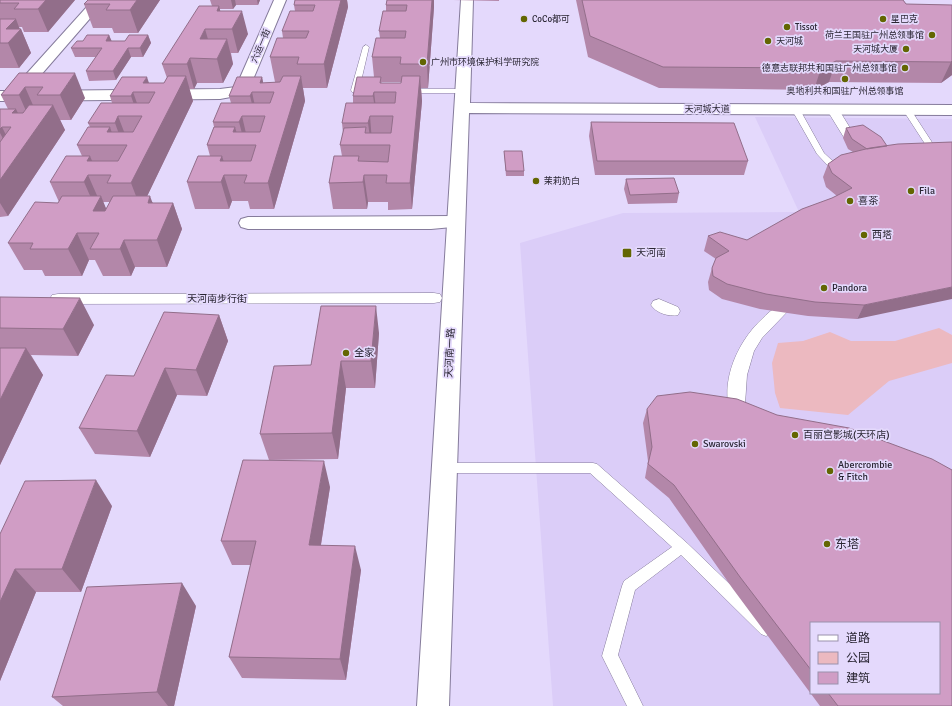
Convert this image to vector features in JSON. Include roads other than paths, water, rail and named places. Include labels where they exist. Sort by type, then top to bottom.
[{"type":"street","points":[[0,96],[16,95],[100,0]]},
{"type":"street","name":"六运一街","points":[[16,95],[220,94],[242,92],[280,0]]},
{"type":"street","name":"天河南一路","points":[[433,706],[467,0]]},
{"type":"street","name":"天河城大道","points":[[463,99],[796,110],[952,110]]},
{"type":"street","points":[[833,110],[849,136]]},
{"type":"street","points":[[248,223],[456,222]]},
{"type":"street","name":"天河南步行街","points":[[47,300],[434,298]]},
{"type":"street","points":[[742,421],[736,404],[738,375],[746,351],[756,334],[779,312]]},
{"type":"lane","points":[[362,92],[354,92],[366,47]]},
{"type":"lane","points":[[397,92],[463,99]]},
{"type":"lane","points":[[796,110],[821,154],[835,168]]},
{"type":"lane","points":[[907,110],[936,157]]},
{"type":"lane","points":[[445,468],[593,468],[682,547],[774,638]]},
{"type":"lane","points":[[635,706],[610,656],[629,586],[682,547]]},
{"type":"place","name":"CoCo都可","points":[[524,19]]},
{"type":"place","name":"星巴克","points":[[883,19]]},
{"type":"place","name":"Tissot","points":[[787,27]]},
{"type":"place","name":"荷兰王国驻广州总领事馆","points":[[932,35]]},
{"type":"place","name":"天河城","points":[[768,41]]},
{"type":"place","name":"天河城大厦","points":[[906,49]]},
{"type":"place","name":"广州市环境保护科学研究院","points":[[423,62]]},
{"type":"place","name":"德意志联邦共和国驻广州总领事馆","points":[[905,68]]},
{"type":"place","name":"奥地利共和国驻广州总领事馆","points":[[845,79]]},
{"type":"place","name":"茉莉奶白","points":[[536,181]]},
{"type":"place","name":"Fila","points":[[911,191]]},
{"type":"place","name":"喜茶","points":[[850,201]]},
{"type":"place","name":"西塔","points":[[864,235]]},
{"type":"place","name":"天河南","points":[[627,253]]},
{"type":"place","name":"Pandora","points":[[824,288]]},
{"type":"place","name":"全家","points":[[346,353]]},
{"type":"place","name":"百丽宫影城(天环店)","points":[[795,435]]},
{"type":"place","name":"Swarovski","points":[[695,444]]},
{"type":"place","name":"Abercrombie & Fitch","points":[[830,471]]},
{"type":"place","name":"东塔","points":[[827,544]]}]
